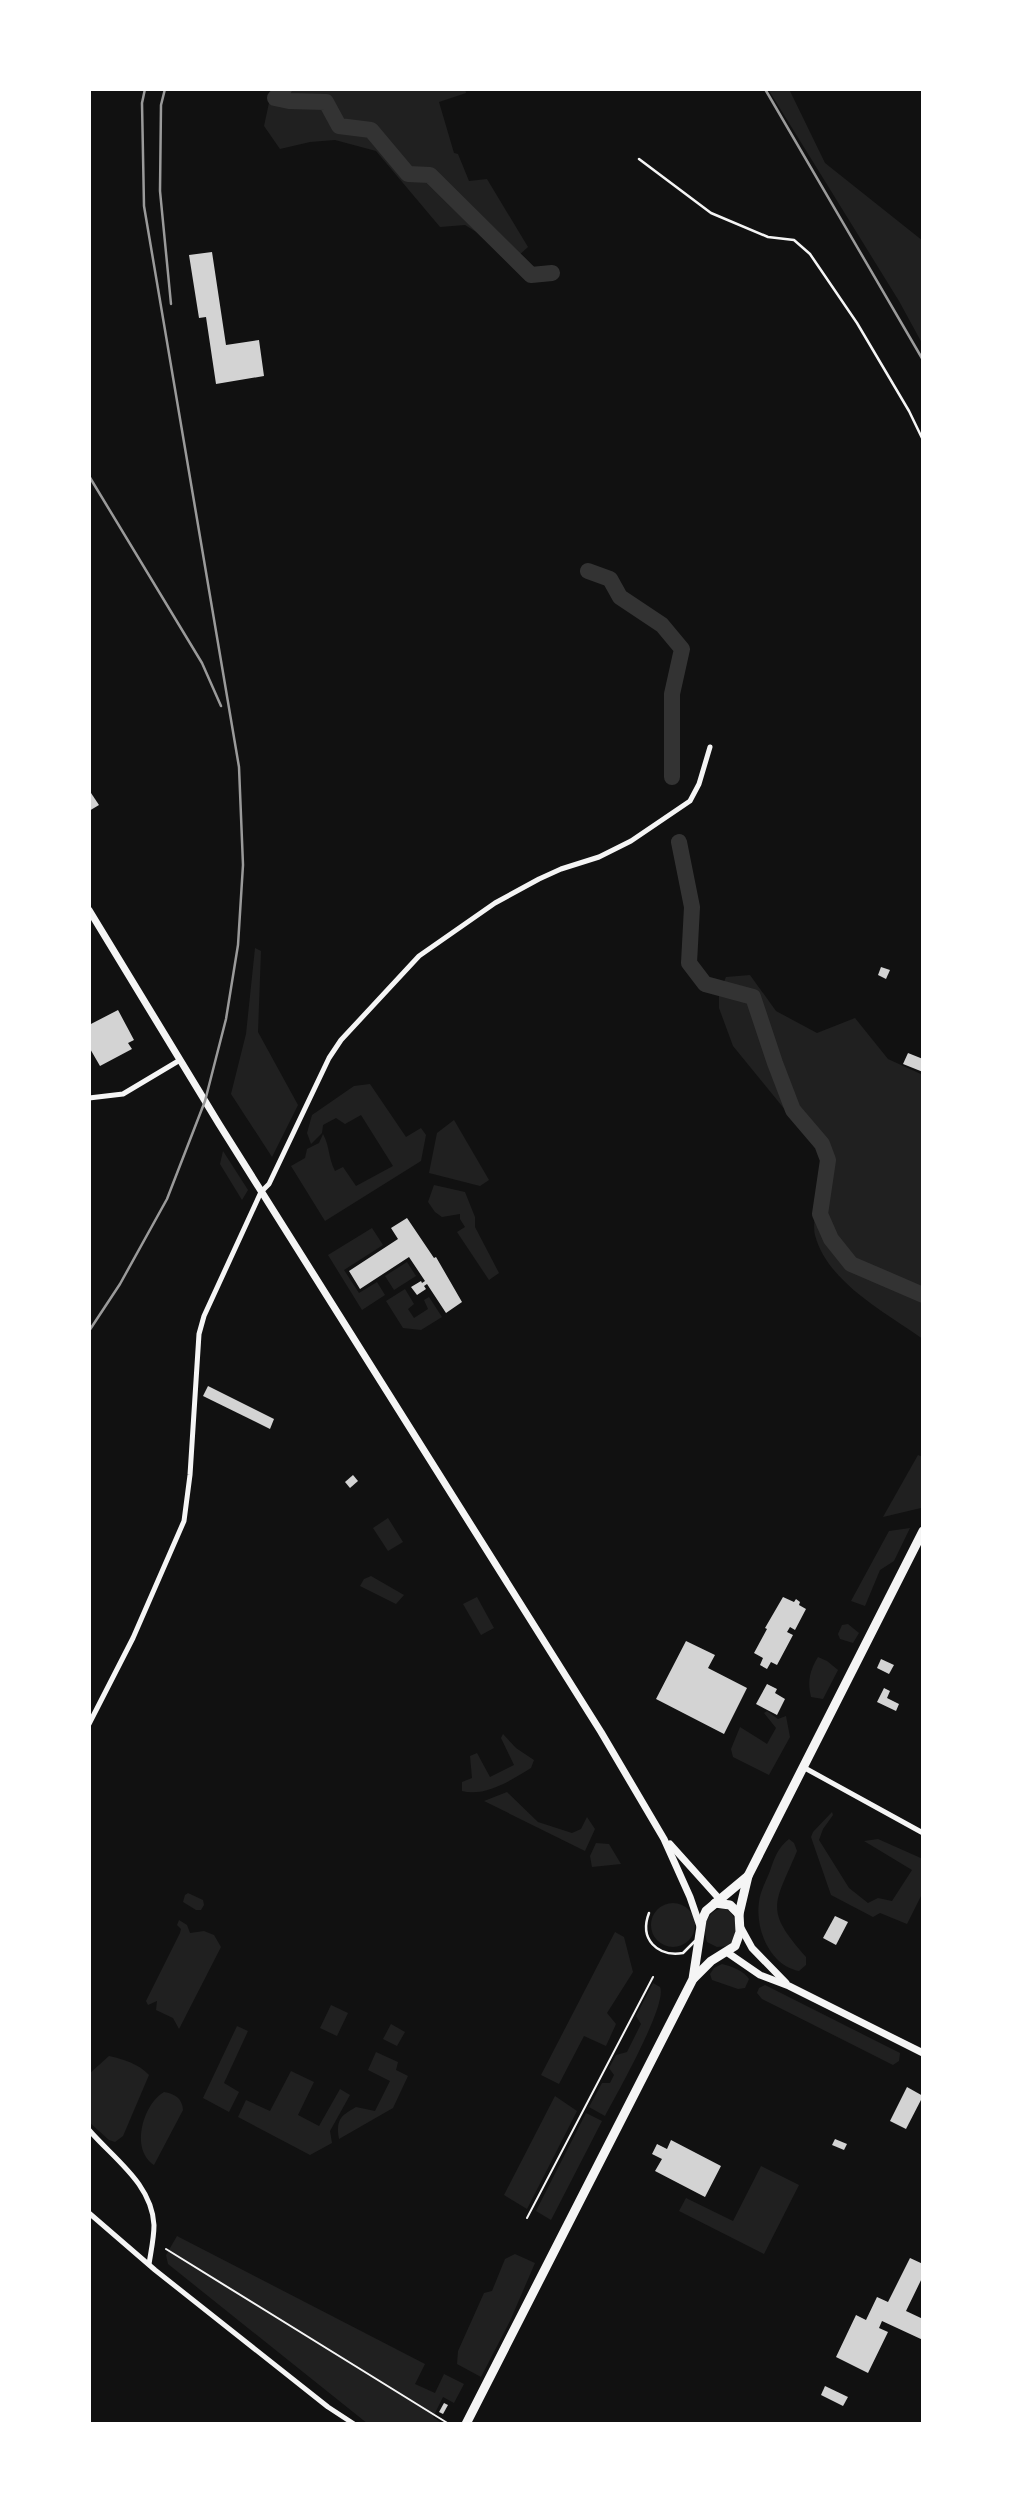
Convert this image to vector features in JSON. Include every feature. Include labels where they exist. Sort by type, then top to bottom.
[{"type":"main road","points":[[466,2424],[693,1979],[710,1961],[735,1946],[741,1927],[739,1914],[748,1876],[923,1531]]},
{"type":"main road","points":[[693,1979],[706,1911],[748,1876]]},
{"type":"main road","points":[[719,1902],[730,1905],[739,1914]]},
{"type":"main road","points":[[701,1933],[708,1949],[724,1953]]},
{"type":"street","points":[[89,1724],[137,1628],[184,1521],[190,1475],[199,1334],[204,1316],[261,1192],[269,1184],[329,1058],[341,1040],[419,956],[495,903],[561,869],[599,858],[631,841],[690,802],[699,784],[710,747]]},
{"type":"street","points":[[89,910],[261,1192],[594,1721],[664,1839],[690,1896],[701,1933]]},
{"type":"street","points":[[89,1098],[123,1094],[180,1059]]},
{"type":"street","points":[[803,1767],[923,1833]]},
{"type":"street","points":[[664,1839],[719,1902]]},
{"type":"street","points":[[741,1927],[752,1948],[789,1986]]},
{"type":"street","points":[[724,1953],[760,1975],[789,1986],[923,2053]]},
{"type":"street","points":[[89,2130],[122,2164],[150,2201],[154,2226],[149,2264]]},
{"type":"street","points":[[89,2213],[328,2407],[354,2424]]},
{"type":"lane","points":[[639,159],[711,213],[768,237],[793,240],[810,254],[857,323],[923,440]]},
{"type":"lane","points":[[649,1913],[645,1923],[647,1938],[654,1948],[661,1952],[683,1953],[701,1933]]},
{"type":"path","points":[[527,2218],[653,1977]]},
{"type":"path","points":[[166,2249],[449,2424]]},
{"type":"shaded area","points":[[272,89],[465,89],[466,93],[439,102],[454,153],[458,154],[469,181],[487,179],[528,247],[517,257],[465,225],[440,227],[376,151],[335,140],[280,149],[264,126]]},
{"type":"shaded area","points":[[768,89],[789,89],[825,163],[923,241],[923,345],[899,301]]},
{"type":"shaded area","points":[[255,948],[261,951],[258,1032],[298,1105],[272,1157],[231,1094],[246,1034]]},
{"type":"shaded area","points":[[750,975],[776,1011],[817,1033],[855,1018],[888,1059],[923,1075],[923,1339],[860,1295],[845,1282],[822,1252],[814,1229],[825,1159],[733,1046],[719,1008],[719,993],[726,977]]},
{"type":"shaded area","points":[[370,1084],[406,1137],[421,1128],[426,1135],[421,1161],[325,1221],[291,1166],[305,1158],[307,1149],[319,1143],[323,1134],[335,1171],[343,1167],[356,1186],[393,1166],[361,1115],[345,1124],[336,1118],[323,1125],[322,1133],[311,1144],[307,1133],[312,1115],[354,1086]]},
{"type":"shaded area","points":[[454,1120],[489,1180],[480,1186],[429,1173],[437,1133]]},
{"type":"shaded area","points":[[223,1151],[248,1190],[242,1200],[220,1164]]},
{"type":"shaded area","points":[[434,1185],[465,1192],[475,1217],[475,1227],[499,1273],[489,1280],[457,1232],[465,1227],[460,1214],[442,1217],[428,1202]]},
{"type":"shaded area","points":[[372,1228],[383,1245],[344,1270],[359,1293],[377,1282],[385,1295],[362,1310],[328,1255]]},
{"type":"shaded area","points":[[407,1262],[416,1276],[394,1290],[385,1276]]},
{"type":"shaded area","points":[[405,1289],[414,1304],[408,1309],[414,1318],[428,1309],[424,1300],[429,1297],[442,1317],[421,1330],[403,1328],[386,1301]]},
{"type":"shaded area","points":[[918,1455],[923,1457],[921,1508],[883,1517]]},
{"type":"shaded area","points":[[388,1518],[403,1542],[388,1551],[373,1528]]},
{"type":"shaded area","points":[[910,1528],[894,1561],[880,1570],[865,1606],[851,1601],[889,1531]]},
{"type":"shaded area","points":[[371,1576],[404,1595],[396,1604],[360,1586],[364,1579]]},
{"type":"shaded area","points":[[477,1597],[494,1628],[481,1635],[463,1604]]},
{"type":"shaded area","points":[[848,1624],[859,1633],[853,1643],[840,1639],[838,1634],[842,1625]]},
{"type":"shaded area","points":[[818,1657],[838,1670],[823,1699],[811,1697],[809,1686],[813,1666]]},
{"type":"shaded area","points":[[767,1711],[778,1719],[786,1716],[790,1737],[769,1775],[733,1757],[731,1749],[740,1727],[767,1744],[776,1728],[764,1713]]},
{"type":"shaded area","points":[[503,1734],[516,1748],[534,1760],[531,1768],[489,1790],[462,1791],[462,1782],[472,1778],[470,1756],[477,1753],[490,1777],[514,1765],[501,1738]]},
{"type":"shaded area","points":[[507,1792],[538,1822],[572,1833],[581,1829],[587,1817],[595,1829],[585,1851],[484,1801]]},
{"type":"shaded area","points":[[832,1812],[833,1815],[819,1840],[849,1888],[868,1903],[878,1898],[892,1901],[912,1870],[864,1841],[878,1839],[923,1859],[923,1892],[907,1924],[880,1913],[873,1917],[831,1895],[811,1837]]},
{"type":"shaded area","points":[[789,1839],[797,1851],[783,1883],[777,1906],[783,1928],[806,1957],[806,1965],[799,1971],[789,1968],[773,1954],[762,1934],[758,1913],[761,1894],[775,1858]]},
{"type":"shaded area","points":[[596,1843],[609,1844],[621,1864],[592,1867],[590,1856]]},
{"type":"shaded area","points":[[188,1893],[203,1900],[201,1910],[183,1902]]},
{"type":"shaded area","points":[[673,1903],[682,1904],[689,1909],[694,1916],[694,1934],[689,1941],[682,1946],[673,1947],[664,1946],[657,1941],[652,1934],[651,1925],[652,1916],[657,1909],[664,1904]]},
{"type":"shaded area","points":[[724,1908],[735,1920],[736,1931],[728,1946],[717,1947],[707,1942],[705,1930],[710,1915]]},
{"type":"shaded area","points":[[179,1920],[187,1925],[190,1933],[204,1931],[214,1935],[221,1947],[179,2029],[173,2018],[156,2010],[157,2001],[148,2005],[146,2001],[180,1933],[181,1929],[177,1925]]},
{"type":"shaded area","points":[[615,1932],[624,1937],[633,1972],[607,2013],[616,2024],[606,2046],[584,2036],[559,2084],[541,2075]]},
{"type":"shaded area","points":[[722,1964],[747,1976],[749,1979],[745,1988],[738,1989],[712,1980],[710,1974]]},
{"type":"shaded area","points":[[653,1983],[660,1987],[656,2011],[640,2050],[605,2116],[589,2107],[602,2083],[610,2083],[614,2075],[609,2068],[616,2055],[627,2052],[641,2024],[636,2016]]},
{"type":"shaded area","points":[[765,1985],[900,2053],[899,2061],[893,2065],[762,1999],[757,1993],[759,1988]]},
{"type":"shaded area","points":[[331,2005],[348,2013],[337,2036],[320,2028]]},
{"type":"shaded area","points":[[391,2024],[405,2032],[397,2046],[383,2039]]},
{"type":"shaded area","points":[[237,2026],[248,2031],[224,2083],[239,2092],[229,2112],[203,2098]]},
{"type":"shaded area","points":[[376,2052],[398,2062],[396,2070],[408,2076],[393,2108],[339,2139],[338,2127],[343,2116],[356,2107],[375,2111],[390,2081],[368,2070]]},
{"type":"shaded area","points":[[109,2056],[130,2062],[149,2075],[123,2136],[115,2142],[89,2122],[89,2074]]},
{"type":"shaded area","points":[[291,2071],[314,2082],[298,2115],[319,2126],[340,2089],[350,2095],[330,2131],[332,2143],[310,2155],[238,2117],[246,2100],[270,2111]]},
{"type":"shaded area","points":[[164,2092],[177,2097],[183,2110],[154,2165],[146,2158],[142,2148],[142,2127],[150,2106]]},
{"type":"shaded area","points":[[555,2096],[577,2111],[527,2209],[504,2195]]},
{"type":"shaded area","points":[[586,2113],[602,2121],[551,2220],[536,2211]]},
{"type":"shaded area","points":[[761,2166],[799,2185],[764,2254],[679,2211],[686,2198],[733,2221]]},
{"type":"shaded area","points":[[177,2236],[425,2364],[415,2384],[435,2393],[444,2374],[464,2384],[454,2403],[443,2397],[433,2417],[443,2424],[368,2424],[168,2264],[166,2255]]},
{"type":"shaded area","points":[[515,2254],[535,2263],[510,2321],[481,2377],[457,2364],[458,2351],[484,2293],[492,2291],[505,2259]]},
{"type":"building","points":[[212,252],[226,345],[259,340],[264,376],[216,384],[206,317],[199,318],[189,255]]},
{"type":"building","points":[[91,793],[99,805],[89,811],[89,794]]},
{"type":"building","points":[[881,967],[890,970],[886,979],[878,975]]},
{"type":"building","points":[[118,1010],[134,1040],[128,1043],[132,1049],[100,1066],[89,1047],[89,1025]]},
{"type":"building","points":[[908,1053],[923,1059],[923,1072],[903,1064]]},
{"type":"building","points":[[407,1218],[434,1258],[436,1257],[462,1302],[446,1313],[427,1284],[424,1286],[426,1289],[417,1295],[411,1287],[425,1281],[409,1257],[360,1289],[349,1271],[398,1239],[391,1228]]},
{"type":"building","points":[[208,1386],[274,1419],[270,1429],[203,1396]]},
{"type":"building","points":[[353,1475],[358,1481],[350,1488],[345,1482]]},
{"type":"building","points":[[783,1597],[794,1602],[796,1599],[800,1602],[799,1605],[806,1609],[795,1630],[790,1627],[787,1632],[793,1635],[777,1665],[771,1662],[767,1669],[760,1665],[763,1658],[754,1653]]},
{"type":"building","points":[[686,1641],[715,1655],[708,1668],[747,1688],[724,1734],[656,1699]]},
{"type":"building","points":[[881,1659],[894,1665],[889,1674],[877,1668]]},
{"type":"building","points":[[767,1684],[777,1689],[775,1693],[785,1699],[777,1715],[756,1704]]},
{"type":"building","points":[[884,1688],[890,1691],[887,1698],[899,1704],[896,1711],[877,1702]]},
{"type":"building","points":[[835,1916],[848,1922],[836,1945],[823,1938]]},
{"type":"building","points":[[907,2087],[923,2096],[906,2129],[890,2121]]},
{"type":"building","points":[[835,2139],[847,2144],[844,2150],[832,2145]]},
{"type":"building","points":[[671,2140],[721,2166],[705,2197],[655,2171],[662,2159],[652,2154],[657,2144],[667,2149]]},
{"type":"building","points":[[910,2258],[923,2264],[923,2276],[906,2311],[923,2319],[923,2340],[882,2321],[879,2328],[888,2332],[868,2373],[836,2357],[856,2315],[866,2320],[877,2297],[888,2302]]},
{"type":"building","points":[[825,2386],[848,2397],[843,2406],[821,2395]]},
{"type":"building","points":[[444,2403],[448,2405],[443,2414],[439,2412]]},
{"type":"waterway","points":[[284,89],[275,98],[326,102],[339,126],[371,130],[408,174],[430,175],[531,275],[552,273]]},
{"type":"waterway","points":[[588,571],[610,579],[620,597],[662,625],[682,649],[672,694],[672,777]]},
{"type":"waterway","points":[[679,842],[692,907],[689,963],[705,984],[753,997],[793,1110],[822,1144],[828,1160],[820,1214],[831,1239],[851,1264],[923,1295]]},
{"type":"railway","points":[[89,1331],[120,1284],[167,1199],[205,1101],[226,1019],[238,945],[243,865],[239,767],[144,206],[142,103],[145,89]]},
{"type":"railway","points":[[165,89],[161,105],[160,191],[171,304]]},
{"type":"railway","points":[[765,89],[923,360]]},
{"type":"railway","points":[[89,476],[202,663],[221,706]]}]
